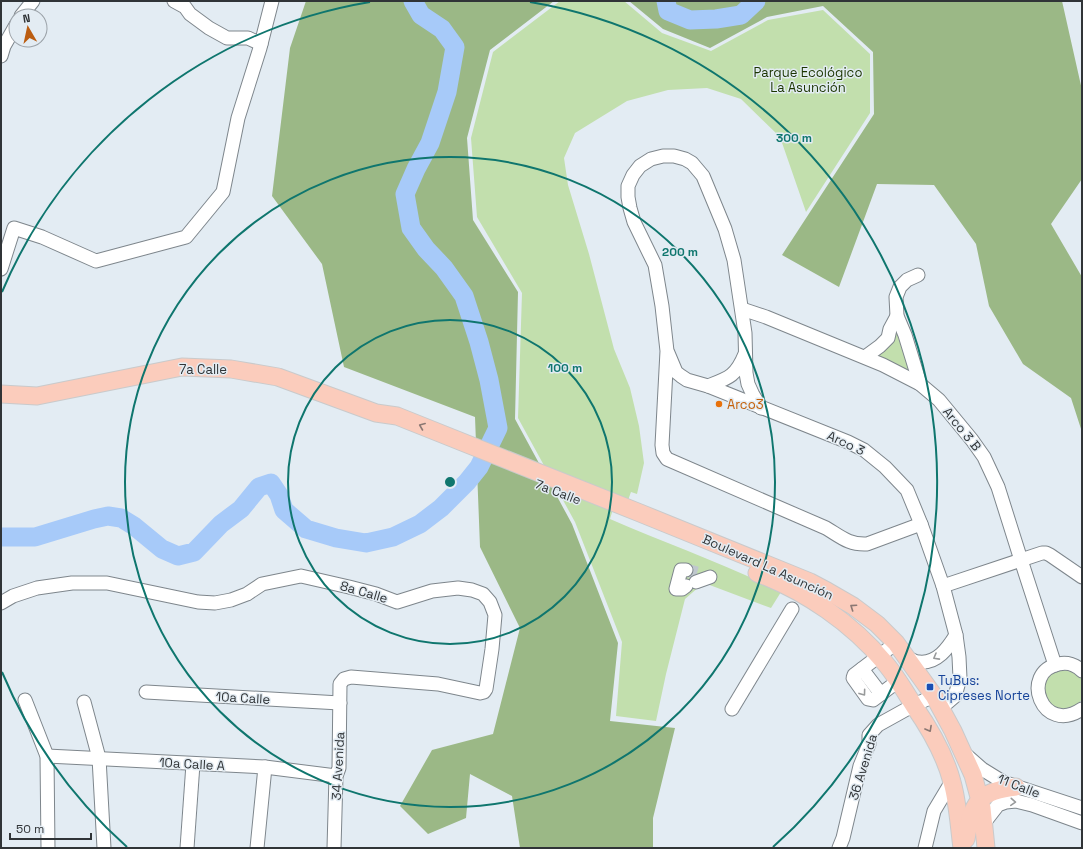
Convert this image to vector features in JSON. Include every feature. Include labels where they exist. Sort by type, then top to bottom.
[{"type":"main road","name":"7a Calle","points":[[1,394],[37,396],[182,367],[231,369],[278,377],[376,413],[395,422],[638,518],[743,567]]},
{"type":"main road","name":"Boulevard La Asunción","points":[[638,518],[810,582],[853,606],[878,624],[896,643],[937,702],[963,752],[973,776],[980,799],[986,848]]},
{"type":"main road","name":"Boulevard La Asunción","points":[[743,567],[769,577],[798,592],[847,624],[885,663],[924,719],[945,761],[952,781],[963,848]]},
{"type":"main road","points":[[847,624],[878,624]]},
{"type":"main road","points":[[963,848],[971,812],[980,799],[992,791],[1001,788],[1016,787]]},
{"type":"street","points":[[174,1],[185,7],[190,14],[209,28],[227,38],[248,38],[261,44]]},
{"type":"street","points":[[1,269],[14,228],[42,237],[96,261],[186,238],[223,192],[238,118],[261,44],[272,1]]},
{"type":"street","points":[[1,56],[8,39]]},
{"type":"street","points":[[761,408],[748,384],[746,373],[745,333],[731,247],[703,176],[692,163],[684,159],[674,156],[663,156],[651,159],[640,166],[633,175],[628,186],[628,197],[634,222],[655,265],[662,306],[667,351],[662,445],[667,459],[826,528],[850,543],[858,545],[867,544],[921,524]]},
{"type":"street","points":[[918,275],[907,280],[900,287],[896,297],[897,316],[905,335],[920,384]]},
{"type":"street","name":"Arco 3 B","points":[[742,309],[766,317],[883,365],[920,384],[939,400],[984,457],[998,487],[1055,665]]},
{"type":"street","points":[[865,357],[888,338],[890,329],[897,316]]},
{"type":"street","name":"Arco 3","points":[[667,351],[676,372],[687,380],[708,386],[848,442],[864,450],[885,467],[907,490],[943,586],[956,635],[960,678],[955,696],[937,702]]},
{"type":"street","points":[[708,386],[730,377],[740,367],[746,353]]},
{"type":"street","points":[[664,396],[674,384],[680,380],[687,380]]},
{"type":"street","points":[[943,586],[1042,552],[1046,553],[1082,577]]},
{"type":"street","points":[[686,570],[681,570],[676,589],[682,589],[710,577]]},
{"type":"street","name":"8a Calle","points":[[1,603],[13,596],[38,588],[72,583],[107,583],[198,602],[214,603],[232,600],[248,594],[262,584],[301,576],[376,594],[397,602],[432,591],[458,588],[484,594],[490,602],[495,615],[492,648],[486,689],[484,692],[480,693],[438,684],[351,677],[344,679],[340,684]]},
{"type":"street","points":[[732,709],[792,609]]},
{"type":"street","points":[[907,658],[919,662],[927,662],[932,660],[944,652],[956,635]]},
{"type":"street","points":[[896,643],[854,675],[853,678],[868,699],[873,700],[898,681]]},
{"type":"street","points":[[1082,671],[1073,665],[1064,663],[1055,665],[1042,675],[1038,691],[1040,699],[1050,712],[1067,716],[1082,709]]},
{"type":"street","name":"34 Avenida","points":[[334,848],[336,776],[339,768],[340,684]]},
{"type":"street","name":"10a Calle","points":[[146,692],[340,703]]},
{"type":"street","points":[[25,700],[47,756],[48,848]]},
{"type":"street","points":[[84,702],[99,758],[104,848]]},
{"type":"street","name":"36 Avenida","points":[[839,848],[843,838],[860,766],[869,744],[883,729],[885,721],[914,705],[937,702]]},
{"type":"street","name":"11 Calle","points":[[963,752],[982,769],[1003,782],[1082,808]]},
{"type":"street","name":"10a Calle A","points":[[47,756],[265,767],[336,776]]},
{"type":"street","points":[[187,848],[194,764]]},
{"type":"street","points":[[257,848],[265,767]]},
{"type":"street","points":[[925,848],[934,811],[952,781]]},
{"type":"street","name":"11 Calle","points":[[984,823],[998,805],[1016,801],[1032,805],[1082,823]]},
{"type":"green space","points":[[306,1],[554,1],[490,50],[467,138],[473,220],[518,292],[515,419],[572,524],[618,643],[610,721],[675,728],[653,818],[653,848],[520,848],[512,796],[470,774],[466,818],[428,834],[400,806],[432,750],[493,734],[520,628],[480,547],[475,417],[344,367],[322,264],[272,196],[290,48]]},
{"type":"green space","name":"Parque Ecológico La Asunción","points":[[560,1],[624,1],[662,33],[711,51],[768,20],[823,10],[870,54],[870,113],[806,212],[780,137],[741,99],[707,88],[668,90],[627,101],[575,133],[564,158],[568,185],[589,254],[614,349],[630,388],[639,426],[644,463],[637,494],[631,492],[627,503],[616,499],[610,519],[739,572],[781,592],[771,608],[707,584],[700,586],[685,599],[656,721],[616,716],[622,642],[575,522],[518,418],[522,293],[477,217],[471,138],[493,52]]},
{"type":"green space","points":[[629,1],[1062,1],[1082,90],[1082,179],[1051,224],[1082,277],[1082,432],[1071,398],[1023,364],[989,306],[976,244],[934,185],[877,184],[839,287],[782,255],[874,114],[873,52],[823,6],[767,17],[710,48],[663,29]]},
{"type":"green space","points":[[894,325],[911,376],[873,357]]},
{"type":"green space","points":[[1057,669],[1073,672],[1080,675],[1082,679],[1082,699],[1075,708],[1060,709],[1048,704],[1043,682]]},
{"type":"waterway","points":[[1,537],[35,537],[108,516],[121,518],[134,526],[162,549],[178,556],[194,552],[221,524],[241,509],[259,487],[271,483],[279,495],[284,510],[306,529],[336,538],[366,543],[393,537],[420,524],[441,508],[467,482],[479,467],[498,428],[489,380],[479,342],[464,296],[444,268],[426,249],[411,228],[405,194],[430,143],[447,92],[455,47],[442,29],[421,15],[413,1]]},
{"type":"waterway","points":[[666,1],[668,11],[690,20],[716,19],[741,15],[756,1]]},
{"type":"tunnel","points":[[686,570],[697,573]]},
{"type":"place","name":"Arco3","points":[[719,404]]},
{"type":"place","name":"TuBus: Cipreses Norte","points":[[930,687]]}]
